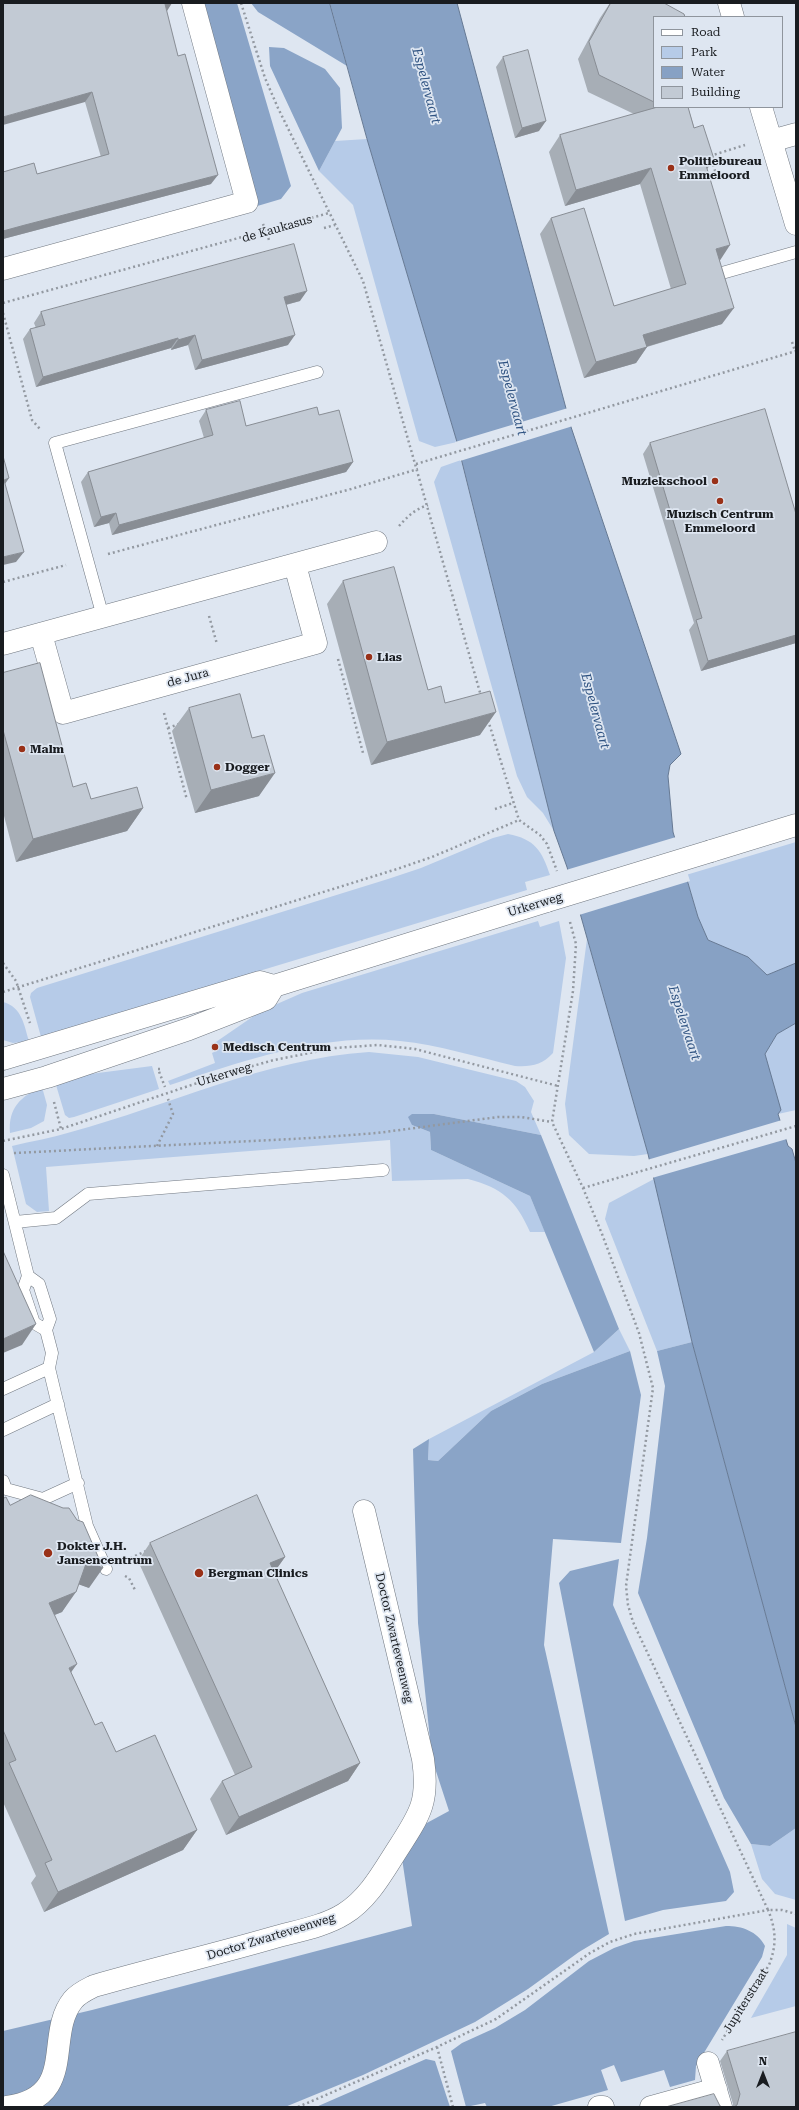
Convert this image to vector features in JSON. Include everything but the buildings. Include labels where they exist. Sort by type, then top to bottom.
[{"type":"street","points":[[3,269],[247,202],[193,3]]},
{"type":"street","points":[[729,3],[733,16]]},
{"type":"street","points":[[761,108],[761,142],[796,224]]},
{"type":"street","points":[[761,142],[796,134]]},
{"type":"street","points":[[3,644],[376,542]]},
{"type":"street","name":"de Jura","points":[[41,634],[63,714],[316,643],[295,565]]},
{"type":"street","name":"Urkerweg","points":[[3,1059],[260,982],[274,986],[796,825]]},
{"type":"street","points":[[3,1089],[47,1078],[188,1029],[266,999],[274,986]]},
{"type":"street","name":"Doctor Zwarteveenweg","points":[[7,2107],[32,2100],[47,2087],[53,2077],[56,2066],[64,2019],[70,2004],[78,1995],[94,1986],[267,1940],[329,1921],[345,1914],[376,1883],[413,1825],[421,1810],[425,1795],[426,1779],[423,1759],[364,1510]]},
{"type":"street","points":[[651,2107],[718,2098],[708,2063]]},
{"type":"lane","points":[[722,273],[796,252]]},
{"type":"lane","points":[[103,617],[55,443],[317,372]]},
{"type":"lane","points":[[15,1222],[56,1218],[88,1194],[383,1170]]},
{"type":"lane","points":[[3,1175],[7,1207],[15,1222],[28,1276],[23,1290],[34,1323],[46,1330]]},
{"type":"lane","points":[[28,1276],[39,1284],[50,1319],[46,1330],[52,1353],[49,1368],[78,1483],[87,1526],[106,1569]]},
{"type":"lane","points":[[3,1389],[49,1368]]},
{"type":"lane","points":[[3,1430],[58,1404]]},
{"type":"lane","points":[[3,1482],[6,1489],[43,1499],[78,1483]]},
{"type":"path","name":"de Kaukasus","points":[[3,303],[266,232],[329,213],[295,146],[268,84],[241,3]]},
{"type":"path","points":[[704,136],[709,156],[717,177],[707,180],[694,139],[704,136]]},
{"type":"path","points":[[709,156],[761,142]]},
{"type":"path","points":[[329,213],[363,281],[418,469],[483,704]]},
{"type":"path","points":[[264,225],[269,240]]},
{"type":"path","points":[[324,228],[335,225]]},
{"type":"path","points":[[3,313],[32,420]]},
{"type":"path","points":[[416,464],[590,411],[796,351],[792,342]]},
{"type":"path","points":[[106,554],[351,489],[418,469]]},
{"type":"path","points":[[420,507],[428,505]]},
{"type":"path","points":[[3,582],[73,563]]},
{"type":"path","points":[[208,611],[218,649]]},
{"type":"path","points":[[337,656],[363,753]]},
{"type":"path","points":[[162,707],[187,800]]},
{"type":"path","points":[[488,718],[519,820],[540,835],[548,844],[559,879]]},
{"type":"path","points":[[168,728],[182,724]]},
{"type":"path","points":[[495,809],[513,803]]},
{"type":"path","points":[[3,992],[397,869],[432,857],[519,820]]},
{"type":"path","points":[[14,1153],[362,1134],[498,1117],[521,1117],[552,1122],[567,1041],[576,953],[576,944],[570,921]]},
{"type":"path","points":[[3,963],[16,980],[31,1026]]},
{"type":"path","name":"Urkerweg","points":[[3,1141],[62,1129],[224,1074],[274,1060],[356,1046],[399,1046],[415,1049],[558,1086]]},
{"type":"path","points":[[163,1068],[158,1069],[165,1087]]},
{"type":"path","points":[[53,1098],[62,1129]]},
{"type":"path","points":[[157,1146],[173,1114],[168,1099]]},
{"type":"path","name":"Jupiterstraat","points":[[552,1122],[583,1188],[639,1333],[653,1384],[653,1397],[626,1586],[630,1613],[768,1910],[775,1934],[772,1955],[768,1965],[708,2063]]},
{"type":"path","points":[[583,1188],[796,1126]]},
{"type":"path","points":[[106,1569],[150,1549]]},
{"type":"path","points":[[298,2107],[437,2047],[496,2019],[590,1953],[610,1942],[634,1934],[768,1910],[782,1910],[796,1914]]},
{"type":"path","points":[[437,2047],[453,2107]]},
{"type":"green space","points":[[367,139],[457,442],[435,447],[419,441],[353,205],[319,171],[335,141]]},
{"type":"green space","points":[[461,460],[554,831],[543,813],[527,797],[517,776],[434,482],[441,467]]},
{"type":"green space","points":[[508,834],[525,839],[536,847],[544,859],[550,875],[525,882],[527,890],[41,1037],[30,997],[31,993],[37,988],[388,879],[421,868],[493,838]]},
{"type":"green space","points":[[796,842],[796,963],[767,975],[748,957],[708,940],[698,917],[686,875]]},
{"type":"green space","points":[[538,921],[540,927],[559,921],[566,958],[553,1053],[540,1063],[526,1066],[515,1066],[429,1045],[400,1041],[341,1041],[312,1045],[254,1058],[170,1085],[168,1081],[215,1063],[212,1053],[216,1051],[213,1044],[261,1011],[302,993]]},
{"type":"green space","points":[[587,939],[648,1154],[634,1156],[589,1154],[569,1135],[565,1104]]},
{"type":"green space","points":[[3,1002],[9,1004],[18,1012],[24,1023],[29,1041],[13,1043],[3,1040]]},
{"type":"green space","points":[[796,1023],[796,1110],[778,1114],[765,1054],[777,1034]]},
{"type":"green space","points":[[369,1052],[418,1057],[516,1081],[525,1087],[534,1101],[531,1112],[541,1135],[434,1114],[412,1125],[430,1132],[431,1150],[530,1196],[545,1232],[530,1232],[519,1211],[499,1191],[468,1179],[392,1181],[390,1140],[46,1167],[49,1211],[37,1212],[26,1204],[12,1146],[57,1136],[108,1121],[255,1073],[330,1056]]},
{"type":"green space","points":[[152,1066],[159,1089],[74,1117],[69,1118],[65,1115],[56,1085],[67,1077]]},
{"type":"green space","points":[[42,1087],[47,1105],[44,1121],[31,1128],[10,1133],[11,1117],[17,1104],[28,1094]]},
{"type":"green space","points":[[654,1179],[692,1342],[657,1351],[605,1219],[609,1203]]},
{"type":"green space","points":[[619,1329],[630,1351],[542,1384],[491,1411],[438,1461],[428,1460],[429,1439],[594,1352]]},
{"type":"green space","points":[[796,1828],[796,1900],[775,1894],[762,1879],[751,1844],[770,1846]]},
{"type":"green space","points":[[787,1924],[796,1928],[796,2006],[751,2018],[787,1955]]},
{"type":"shaded area","points":[[202,3],[237,3],[291,186],[281,199],[254,207]]},
{"type":"shaded area","points":[[251,3],[330,3],[347,66],[258,12]]},
{"type":"shaded area","points":[[269,47],[284,48],[325,69],[340,88],[342,128],[319,171],[270,66]]},
{"type":"shaded area","points":[[412,1114],[434,1114],[541,1135],[619,1329],[594,1352],[530,1196],[431,1150],[430,1132],[412,1125],[408,1117]]},
{"type":"shaded area","points":[[692,1342],[796,1727],[796,1828],[770,1846],[751,1844],[724,1798],[638,1593],[647,1538],[665,1386],[657,1351]]},
{"type":"shaded area","points":[[630,1351],[641,1395],[621,1543],[553,1539],[544,1645],[609,1934],[579,1952],[528,1989],[475,2022],[363,2075],[285,2107],[3,2107],[3,2031],[92,2010],[412,1926],[399,1838],[449,1811],[432,1759],[418,1623],[413,1449],[429,1439],[428,1460],[438,1461],[491,1411],[542,1384]]},
{"type":"shaded area","points":[[619,1559],[613,1605],[730,1872],[734,1892],[726,1901],[663,1910],[625,1921],[559,1583],[570,1571]]},
{"type":"shaded area","points":[[726,1926],[748,1930],[758,1937],[765,1946],[762,1957],[696,2066],[695,2080],[670,2087],[664,2070],[621,2082],[614,2065],[601,2070],[608,2090],[548,2107],[487,2107],[485,2103],[466,2107],[451,2051],[462,2043],[495,2028],[525,2010],[589,1961],[614,1948],[634,1941]]},
{"type":"shaded area","points":[[426,2059],[435,2061],[450,2107],[316,2107]]},
{"type":"water","name":"Espelervaart","points":[[330,3],[457,3],[571,427],[681,754],[670,765],[668,776],[673,832],[698,917],[708,940],[748,957],[767,975],[796,963],[796,1023],[777,1034],[765,1054],[781,1110],[778,1114],[788,1146],[792,1149],[796,1163],[796,1727],[692,1342],[648,1154],[567,867],[554,831],[457,442],[367,139]]},
{"type":"pier","points":[[568,408],[573,426],[460,461],[455,442]]},
{"type":"pier","points":[[676,837],[690,881],[579,915],[566,870]]},
{"type":"pier","points":[[782,1120],[787,1139],[652,1178],[647,1160]]},
{"type":"place","name":"Politiebureau Emmeloord","points":[[671,168]]},
{"type":"place","name":"Muziekschool","points":[[715,481]]},
{"type":"place","name":"Muzisch Centrum Emmeloord","points":[[720,501]]},
{"type":"place","name":"Lias","points":[[369,657]]},
{"type":"place","name":"Malm","points":[[22,749]]},
{"type":"place","name":"Dogger","points":[[217,767]]},
{"type":"place","name":"Medisch Centrum","points":[[215,1047]]},
{"type":"place","name":"Dokter J.H. Jansencentrum","points":[[48,1553]]},
{"type":"place","name":"Bergman Clinics","points":[[199,1573]]}]
